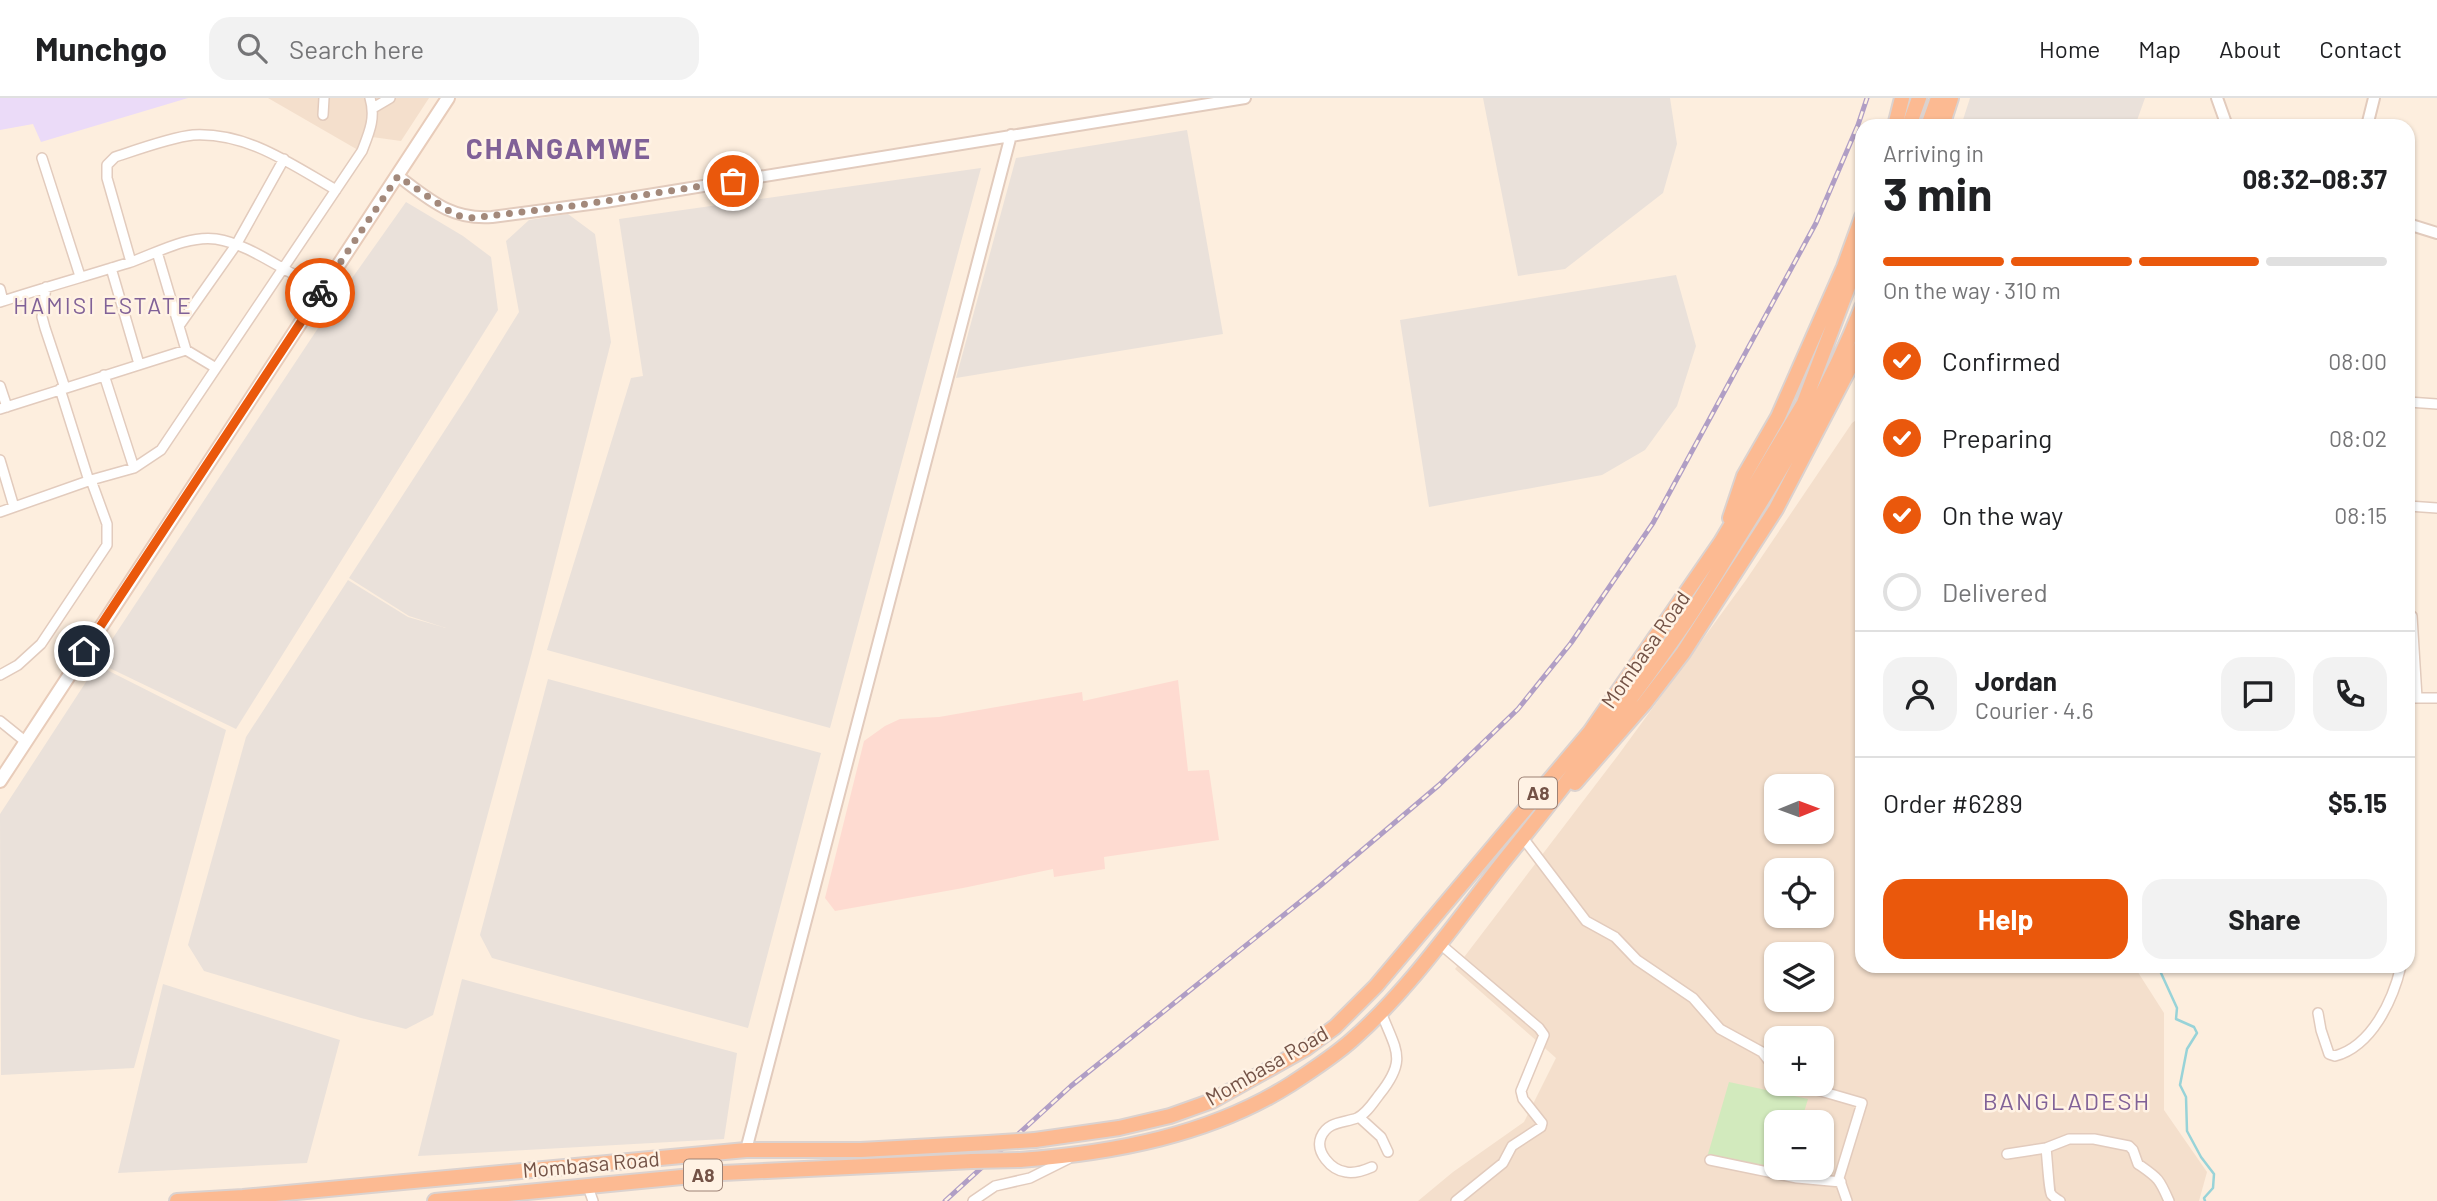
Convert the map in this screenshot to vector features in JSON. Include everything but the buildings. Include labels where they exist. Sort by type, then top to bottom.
[{"type":"highway","points":[[1897,119],[1902,98]]},
{"type":"highway","points":[[1912,119],[1919,98]]},
{"type":"highway","points":[[1930,119],[1938,98]]},
{"type":"highway","points":[[1944,119],[1951,98]]},
{"type":"highway","points":[[1721,542],[1744,477],[1778,417],[1855,236]]},
{"type":"highway","name":"Mombasa Road","points":[[177,1201],[243,1198],[746,1150],[861,1150],[1035,1140],[1119,1128],[1170,1116],[1201,1105],[1253,1079],[1305,1049],[1335,1027],[1376,986],[1590,732],[1721,542],[1804,403],[1855,268]]},
{"type":"highway","name":"Mombasa Road","points":[[435,1201],[590,1194],[723,1173],[1073,1156],[1145,1142],[1188,1130],[1244,1109],[1289,1085],[1351,1042],[1381,1012],[1439,943],[1598,741],[1686,621],[1794,449],[1826,388],[1855,323]]},
{"type":"highway","points":[[1543,813],[1587,772],[1683,653],[1776,509],[1855,357]]},
{"type":"main road","points":[[0,781],[448,98]]},
{"type":"street","points":[[323,115],[324,98]]},
{"type":"street","points":[[0,512],[90,480],[134,468],[161,450],[362,151],[372,125],[371,103],[390,98]]},
{"type":"street","points":[[398,176],[455,215],[473,218],[605,201],[1245,98]]},
{"type":"street","points":[[2217,98],[2224,119]]},
{"type":"street","points":[[2369,119],[2374,98]]},
{"type":"street","points":[[131,262],[107,178],[107,165],[115,157],[190,135],[218,136],[239,140],[284,159],[336,190]]},
{"type":"street","points":[[746,1150],[1011,135]]},
{"type":"street","points":[[42,158],[80,276]]},
{"type":"street","points":[[179,326],[236,245],[284,159]]},
{"type":"street","points":[[2415,226],[2437,233]]},
{"type":"street","points":[[0,289],[2,301],[194,240],[208,239],[236,245],[308,283],[323,288]]},
{"type":"street","points":[[157,252],[186,350],[216,368]]},
{"type":"street","points":[[111,268],[139,364]]},
{"type":"street","points":[[0,675],[18,665],[41,644],[107,545],[107,524],[90,480],[42,317],[46,287]]},
{"type":"street","points":[[0,386],[3,408],[186,350]]},
{"type":"street","points":[[104,375],[134,468]]},
{"type":"street","points":[[2415,402],[2437,404]]},
{"type":"street","points":[[0,460],[14,507]]},
{"type":"street","points":[[2415,506],[2437,508]]},
{"type":"street","points":[[2415,698],[2437,698]]},
{"type":"street","points":[[0,721],[26,742]]},
{"type":"street","points":[[1523,838],[1586,921],[1615,937],[1637,960],[1693,998],[1720,1029],[1764,1055]]},
{"type":"street","points":[[1439,943],[1544,1035],[1521,1091],[1523,1099],[1542,1122],[1541,1127],[1512,1146],[1503,1163],[1456,1201]]},
{"type":"street","points":[[2318,1013],[2329,1054],[2343,1054],[2370,1031],[2383,1013],[2399,973]]},
{"type":"street","points":[[1372,1167],[1350,1173],[1339,1170],[1328,1162],[1320,1144],[1322,1136],[1333,1124],[1359,1117],[1389,1082],[1398,1063],[1381,1012]]},
{"type":"street","points":[[1834,1095],[1862,1103],[1840,1175],[1847,1201]]},
{"type":"street","points":[[1359,1117],[1381,1137],[1388,1152]]},
{"type":"street","points":[[2007,1154],[2046,1147],[2062,1140],[2082,1138],[2129,1146],[2138,1164],[2160,1181],[2169,1201]]},
{"type":"street","points":[[2046,1147],[2049,1190],[2052,1196],[2060,1201]]},
{"type":"street","points":[[973,1201],[995,1186],[1043,1173],[1073,1156]]},
{"type":"street","points":[[1710,1160],[1797,1178],[1841,1182]]},
{"type":"shaded area","points":[[0,98],[188,98],[41,142],[33,124],[0,130]]},
{"type":"shaded area","points":[[268,98],[429,98],[401,141],[372,137],[358,150]]},
{"type":"shaded area","points":[[1483,98],[1670,98],[1677,144],[1663,193],[1565,269],[1518,276]]},
{"type":"shaded area","points":[[1970,98],[2145,98],[2138,119],[1963,119]]},
{"type":"shaded area","points":[[1187,130],[1223,334],[956,378],[1016,158]]},
{"type":"shaded area","points":[[981,168],[830,728],[547,650],[631,378],[643,376],[619,219]]},
{"type":"shaded area","points":[[406,202],[463,236],[491,257],[498,310],[236,729],[97,662],[338,298]]},
{"type":"shaded area","points":[[568,214],[595,234],[611,342],[532,652],[433,1015],[406,1029],[204,971],[188,945],[246,737],[348,580],[408,617],[446,628],[409,616],[349,578],[519,312],[506,241],[529,220]]},
{"type":"shaded area","points":[[1676,275],[1696,346],[1677,406],[1645,450],[1602,475],[1429,507],[1400,320]]},
{"type":"shaded area","points":[[1855,421],[1855,973],[2138,973],[2164,1013],[2164,1110],[2207,1172],[2199,1201],[1418,1201],[1453,1172],[1524,1122],[1556,1058],[1455,969],[1619,754],[1746,580]]},
{"type":"shaded area","points":[[97,665],[226,730],[134,1068],[1,1075],[0,814]]},
{"type":"shaded area","points":[[548,679],[821,753],[748,1028],[492,958],[480,935]]},
{"type":"shaded area","points":[[1178,680],[1188,771],[1209,770],[1219,840],[1104,857],[1105,869],[1054,877],[1053,869],[835,911],[825,898],[864,741],[885,726],[900,719],[939,717],[1082,692],[1083,701]]},
{"type":"shaded area","points":[[462,979],[737,1053],[724,1139],[418,1156]]},
{"type":"shaded area","points":[[163,984],[340,1040],[307,1163],[118,1173]]},
{"type":"green space","points":[[1729,1082],[1764,1090],[1764,1096],[1808,1099],[1805,1110],[1764,1110],[1764,1173],[1706,1161]]},
{"type":"waterway","points":[[2161,973],[2177,1008],[2176,1019],[2194,1027],[2197,1033],[2187,1049],[2180,1085],[2186,1097],[2187,1131],[2214,1174],[2213,1188],[2204,1198],[2205,1201]]},
{"type":"railway","points":[[1860,119],[1867,98]]},
{"type":"railway","points":[[945,1201],[1071,1086],[1321,885],[1439,785],[1518,709],[1571,643],[1653,523],[1816,223],[1855,132]]},
{"type":"way so far","points":[[320,293],[398,176],[455,215],[473,218],[580,205],[733,181]]},
{"type":"district","name":"CHANGAMWE","points":[[559,149]]},
{"type":"district","name":"HAMISI ESTATE","points":[[103,306]]},
{"type":"district","name":"BANGLADESH","points":[[2067,1102]]},
{"type":"route","points":[[84,651],[320,293]]}]
